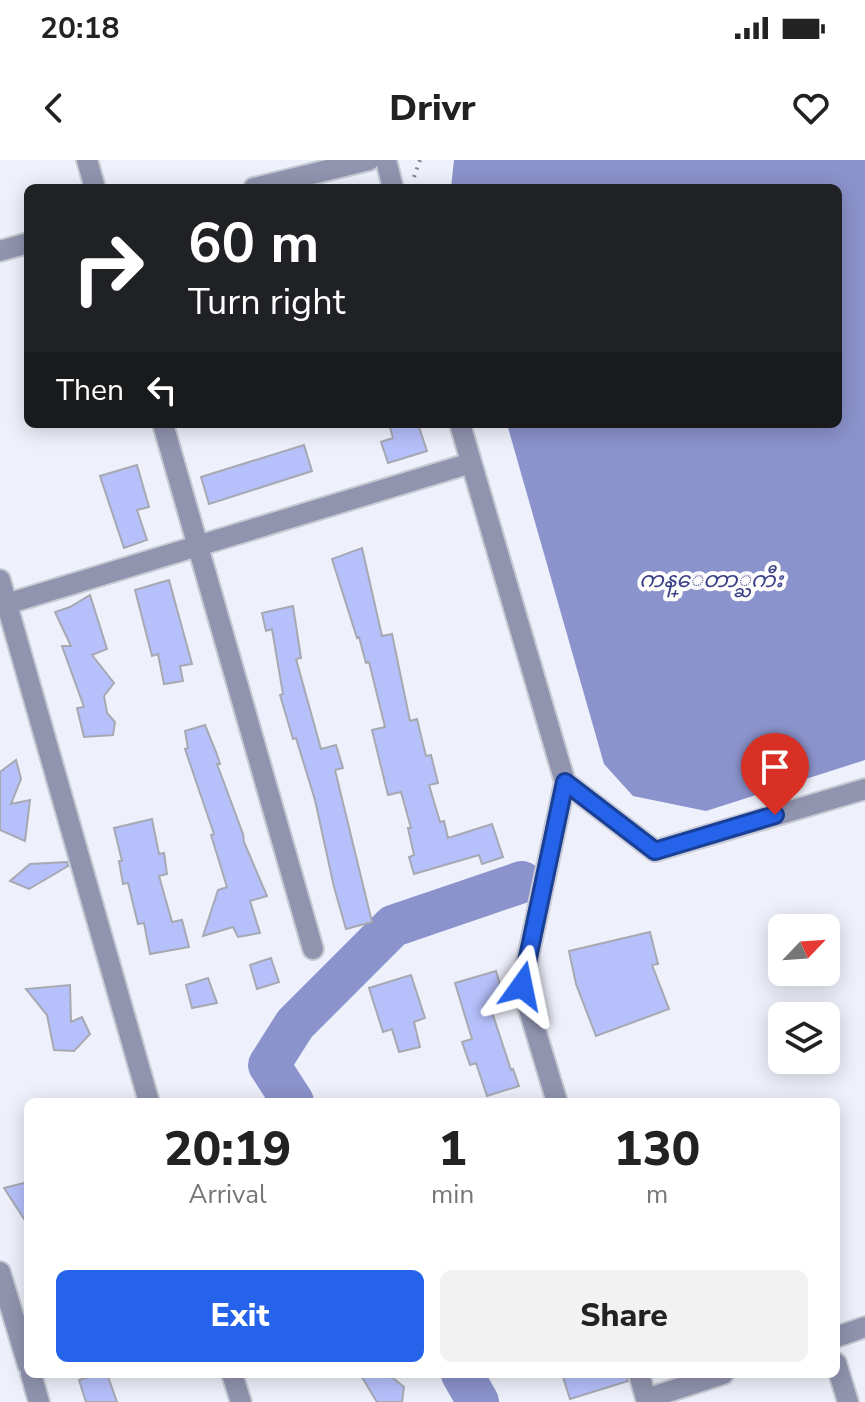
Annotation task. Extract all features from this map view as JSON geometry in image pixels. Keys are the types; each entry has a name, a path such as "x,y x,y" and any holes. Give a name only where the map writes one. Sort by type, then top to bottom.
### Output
{"street":[{"path":"87,160 94,184"},
{"path":"270,184 369,160"},
{"path":"386,160 392,184"},
{"path":"0,251 24,244"},
{"path":"164,428 313,949"},
{"path":"461,428 565,782 522,986 556,1098"},
{"path":"3,605 471,463"},
{"path":"0,580 3,605 148,1098"},
{"path":"565,782 655,851 865,789"},
{"path":"0,1272 24,1352"},
{"path":"840,1336 865,1327"},
{"path":"840,1376 848,1402"},
{"path":"32,1378 39,1402"},
{"path":"233,1378 241,1402"},
{"path":"640,1378 647,1401 712,1378"}],"path":[{"path":"415,184 413,178 420,160"}],"water":[{"name":"ကန္ေတာ္ႀကီး","path":"454,160 865,160 865,760 706,811 633,796 604,764 508,428 842,428 842,184 451,184"}],"building":[{"path":"390,428 419,428 427,451 388,463 381,442 393,438"},
{"path":"304,445 312,471 209,504 201,477"},
{"path":"137,465 149,507 137,510 147,540 124,548 100,476"},
{"path":"362,548 382,636 392,634 410,721 417,719 426,756 431,755 438,783 429,785 440,822 444,821 448,838 492,824 503,857 482,864 479,855 414,874 409,857 414,855 408,828 411,828 401,792 388,795 372,730 385,727 369,662 366,663 357,638 332,559"},
{"path":"169,580 192,664 180,666 183,681 164,684 158,654 152,656 135,590"},
{"path":"90,595 107,649 92,655 114,683 104,696 107,713 115,722 113,735 84,737 77,708 84,707 62,646 71,646 55,612"},
{"path":"293,606 301,658 296,659 321,749 336,745 343,768 335,770 372,922 346,929 315,800 280,695 283,694 272,629 266,631 262,613"},
{"path":"205,725 244,842 267,896 250,901 260,933 238,937 233,927 203,936 218,890 227,887 211,835 214,834 185,749 188,748 185,731"},
{"path":"16,760 21,779 11,804 30,800 25,841 0,830 0,772"},
{"path":"152,819 159,854 164,853 167,874 159,876 172,922 182,920 189,947 150,954 144,923 138,924 128,883 123,884 119,861 122,861 114,828"},
{"path":"67,862 68,866 29,889 10,881 30,864"},
{"path":"650,932 658,964 652,965 669,1009 596,1036 576,984 569,951"},
{"path":"271,958 279,982 257,989 250,965"},
{"path":"496,971 507,1008 492,1012 519,1086 487,1096 476,1063 470,1065 462,1042 472,1039 455,983"},
{"path":"411,975 425,1018 414,1022 420,1047 399,1052 392,1029 383,1032 369,988"},
{"path":"208,978 217,1003 192,1008 186,985"},
{"path":"70,985 71,1022 82,1017 90,1034 74,1051 54,1050 47,1015 26,989"},
{"path":"24,1183 24,1219 4,1188"},
{"path":"108,1378 117,1402 86,1402 79,1380"},
{"path":"362,1378 393,1378 404,1387 402,1402 377,1402"},
{"path":"563,1378 627,1378 628,1381 570,1399"}],"waterway":[{"path":"290,1098 269,1065 295,1024 393,926 522,882"},
{"path":"464,1378 478,1402"}],"route":[{"path":"522,986 565,782 655,851 775,815"}]}
